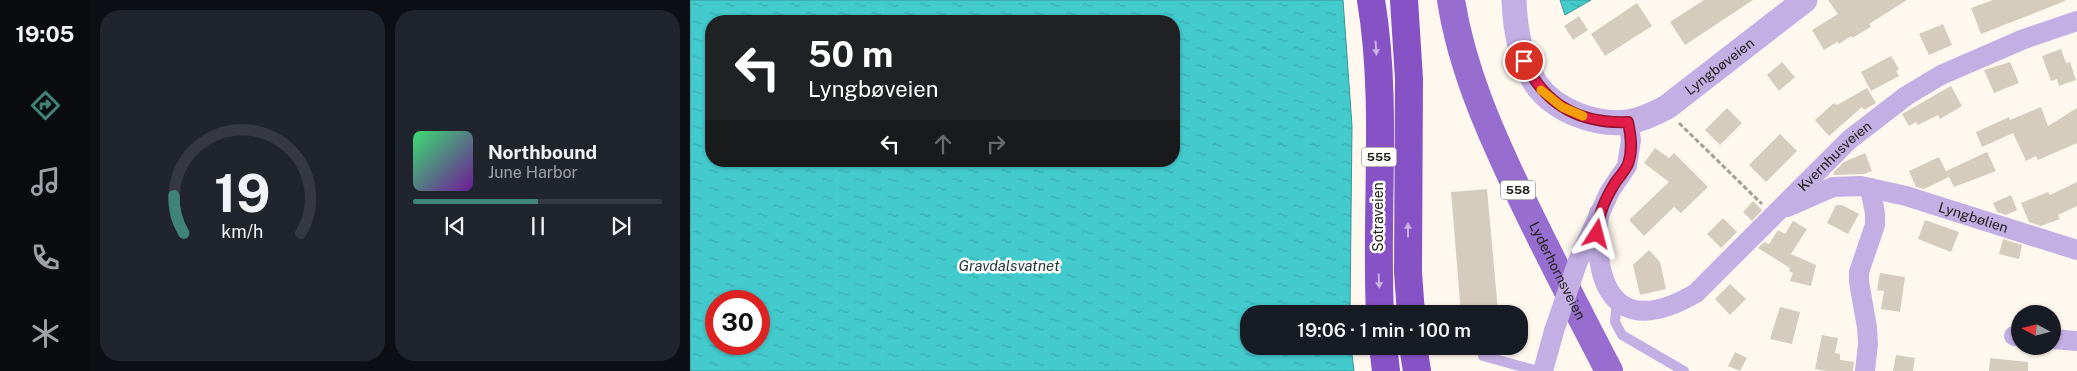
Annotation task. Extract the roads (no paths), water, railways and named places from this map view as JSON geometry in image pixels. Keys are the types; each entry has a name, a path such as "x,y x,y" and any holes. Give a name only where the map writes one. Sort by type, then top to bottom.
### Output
{"highway":[{"name":"Sotraveien","path":"1372,0 1378,77 1380,305"},
{"name":"555","path":"1404,0 1409,79 1408,272 1410,305"},
{"path":"1384,355 1386,371"},
{"path":"1415,355 1417,371"}],"main road":[{"name":"Lyderhornsveien","path":"1451,0 1469,71 1483,114 1536,229 1609,371"}],"street":[{"name":"Lyngbøveien","path":"1514,0 1519,43 1524,61 1538,86 1548,97 1562,107 1584,117 1602,121 1628,122 1642,119 1667,107 1805,0"},
{"name":"Kvernhusveien","path":"1617,301 1634,310 1656,310 1678,304 1696,293 1849,140 1906,96 1941,75 2024,39 2077,21"},
{"path":"1543,371 1554,331 1578,262 1610,191 1627,166 1631,140 1628,122"},
{"name":"Lyngbølien","path":"1781,210 1833,187 1846,185 1870,188 1906,196 2077,250"},
{"path":"1866,371 1868,327 1859,282 1859,272 1874,225 1875,213 1870,188"},
{"path":"1599,213 1597,234 1600,270 1606,288 1617,301"},
{"path":"2061,340 2077,341"}],"lane":[{"path":"1617,301 1616,322 1622,335 1684,371"},
{"path":"1482,356 1538,371"}],"water":[{"name":"Gravdalsvatnet","path":"690,0 1343,0 1352,126 1350,305 1240,305 1240,355 1352,355 1354,371 690,371"},
{"path":"1560,0 1591,0 1565,15"}]}
